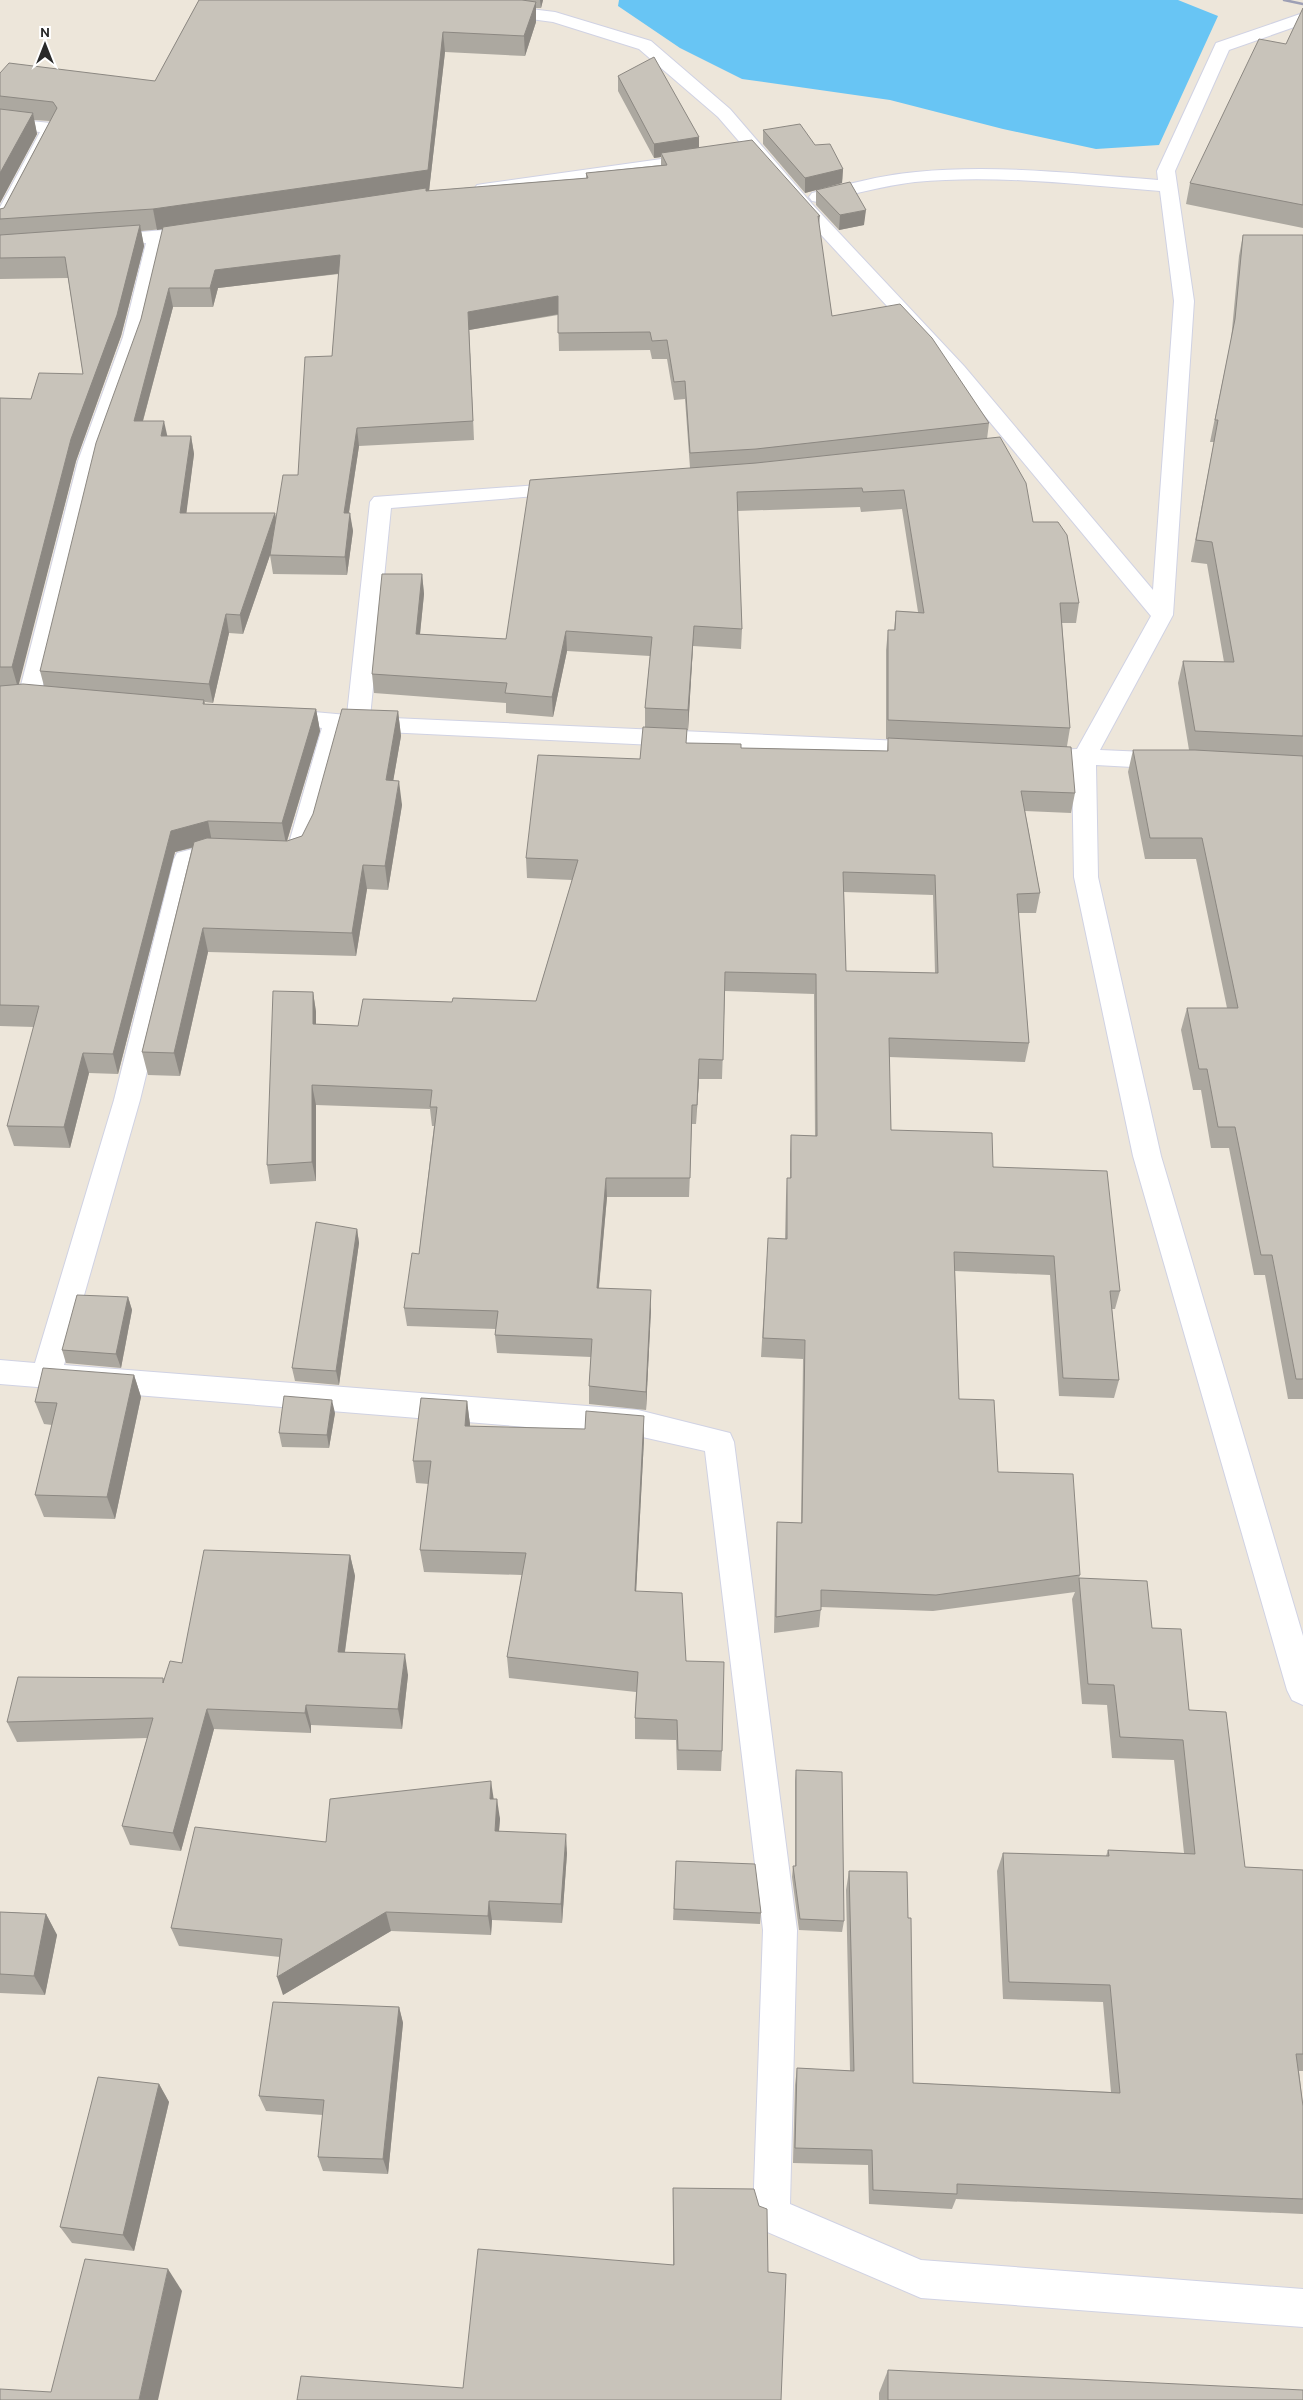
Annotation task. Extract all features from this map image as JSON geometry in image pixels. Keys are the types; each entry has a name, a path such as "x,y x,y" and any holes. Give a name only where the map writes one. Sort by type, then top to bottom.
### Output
{"street":[{"path":"474,7 515,6 645,45 724,113 747,152 800,201 957,370 1011,447 1162,615"},
{"path":"1303,18 1222,47 1166,171 1184,301 1162,615 1084,757 1086,877 1146,1156 1303,1690"},
{"path":"0,123 51,128 0,224"},
{"path":"467,192 718,156"},
{"path":"800,201 882,181 929,176 979,174 1168,186"},
{"path":"88,242 157,238 218,230"},
{"path":"29,697 88,462 133,337 157,238"},
{"path":"46,1376 127,1100 186,860 212,852 291,855 301,845 347,723 381,502 586,487"},
{"path":"256,715 347,723 945,751"},
{"path":"1044,755 1194,763"},
{"path":"0,1372 638,1423 719,1442 780,1930 771,2215 921,2278 1303,2308"}],"water":[{"path":"619,0 1178,0 1218,16 1159,145 1096,149 1003,129 890,100 742,79 680,48 618,6"}],"building":[{"path":"199,0 522,0 536,2 524,36 443,32 428,170 153,209 0,219 0,209 4,208 57,108 53,102 0,96 0,73 9,63 155,81"},
{"path":"1303,8 1303,205 1190,183 1259,39 1286,44"},
{"path":"654,57 699,137 654,144 618,76"},
{"path":"0,109 33,113 0,173"},
{"path":"800,124 815,145 830,144 843,169 805,178 763,130"},
{"path":"752,140 820,216 818,216 832,316 900,304 932,338 989,423 756,449 690,453 685,381 674,382 667,340 652,341 650,332 558,333 558,296 468,312 473,421 357,428 344,513 350,513 345,557 270,555 283,475 298,475 305,357 332,356 340,255 215,270 210,288 169,288 134,421 164,421 161,436 191,436 180,513 275,513 240,615 226,614 209,684 40,671 96,443 141,319 163,227 426,188 426,191 588,178 586,173 667,165 661,153"},
{"path":"850,182 866,210 840,215 816,190"},
{"path":"140,225 117,315 71,439 12,667 0,667 0,398 31,399 39,373 83,374 65,257 0,258 0,235"},
{"path":"1243,235 1303,235 1303,736 1195,731 1183,661 1234,662 1212,542 1196,540 1218,420 1215,420 1235,319"},
{"path":"1000,437 1026,483 1033,522 1058,522 1067,535 1079,603 1060,603 1070,728 888,720 888,630 895,630 896,611 924,613 904,490 863,492 862,488 737,492 742,629 694,626 688,710 645,708 652,637 566,631 552,697 505,693 507,683 372,674 382,574 422,574 416,634 506,639 530,480 756,463"},
{"path":"23,684 204,700 203,704 316,709 282,823 208,821 171,831 113,1054 83,1053 64,1127 7,1126 39,1006 0,1005 0,686"},
{"path":"342,709 398,711 386,780 399,781 385,866 363,865 352,933 203,928 174,1053 142,1052 194,842 207,838 287,841 302,836 313,814"},
{"path":"643,727 687,729 686,743 741,744 741,748 888,751 888,738 1071,747 1075,793 1021,791 1040,893 1017,894 1029,1043 889,1038 891,1130 992,1133 993,1167 1107,1171 1120,1291 1110,1291 1119,1380 1063,1378 1054,1256 954,1252 959,1399 994,1400 998,1472 1073,1474 1080,1575 936,1595 821,1590 821,1610 776,1617 777,1522 802,1523 805,1340 763,1338 768,1238 787,1239 787,1178 791,1178 791,1135 817,1136 816,974 725,972 723,1060 699,1059 697,1105 692,1105 690,1178 606,1178 597,1288 651,1290 646,1392 589,1386 592,1339 495,1335 498,1311 404,1308 412,1253 419,1254 437,1107 430,1107 432,1090 312,1085 312,1162 267,1165 273,991 313,992 313,1024 358,1026 363,999 452,1002 453,998 536,1001 578,860 526,858 538,755 640,759","holes":["843,872 935,875 938,973 846,971"]},
{"path":"1133,750 1195,750 1303,756 1303,1379 1296,1379 1272,1255 1261,1255 1235,1127 1218,1127 1207,1069 1199,1069 1187,1008 1238,1008 1202,838 1150,838"},
{"path":"316,1222 357,1229 336,1371 292,1368"},
{"path":"77,1295 128,1297 116,1354 62,1350"},
{"path":"43,1368 134,1375 107,1497 35,1495 57,1403 35,1402"},
{"path":"284,1396 332,1400 327,1435 279,1433"},
{"path":"421,1398 467,1401 465,1426 585,1429 586,1411 644,1416 635,1591 682,1593 686,1661 724,1662 722,1751 678,1750 677,1720 635,1718 638,1672 507,1657 526,1553 420,1550 431,1461 413,1461"},
{"path":"204,1550 350,1555 338,1652 405,1654 398,1709 306,1705 305,1713 207,1709 173,1833 122,1826 153,1718 7,1722 18,1677 163,1678 163,1683 170,1661 182,1663"},
{"path":"1079,1578 1147,1581 1152,1628 1181,1629 1189,1710 1226,1712 1245,1867 1303,1870 1303,2054 1296,2054 1303,2106 1303,2199 957,2184 957,2194 873,2190 872,2150 795,2148 797,2068 854,2071 849,1871 907,1872 908,1918 911,1918 913,2083 1120,2093 1110,1985 1009,1982 1003,1853 1109,1856 1108,1850 1195,1854 1183,1740 1120,1737 1114,1685 1088,1684"},
{"path":"796,1770 842,1772 844,1921 800,1919 793,1866 796,1866"},
{"path":"491,1781 490,1799 497,1799 495,1831 566,1834 561,1904 489,1901 488,1916 386,1912 277,1977 282,1939 171,1928 195,1827 326,1842 330,1799"},
{"path":"676,1861 755,1864 761,1913 674,1909"},
{"path":"0,1912 46,1914 34,1976 0,1974"},
{"path":"273,2002 399,2007 383,2159 318,2157 324,2100 259,2096"},
{"path":"98,2077 159,2084 123,2235 60,2227"},
{"path":"673,2188 754,2189 759,2206 767,2209 768,2272 786,2274 781,2400 297,2400 301,2376 463,2388 478,2249 674,2265"},
{"path":"85,2259 168,2269 139,2400 0,2400 0,2389 51,2392"},
{"path":"888,2370 1303,2390 1303,2400 888,2400"}],"railway":[{"path":"1284,0 1303,4"}]}
